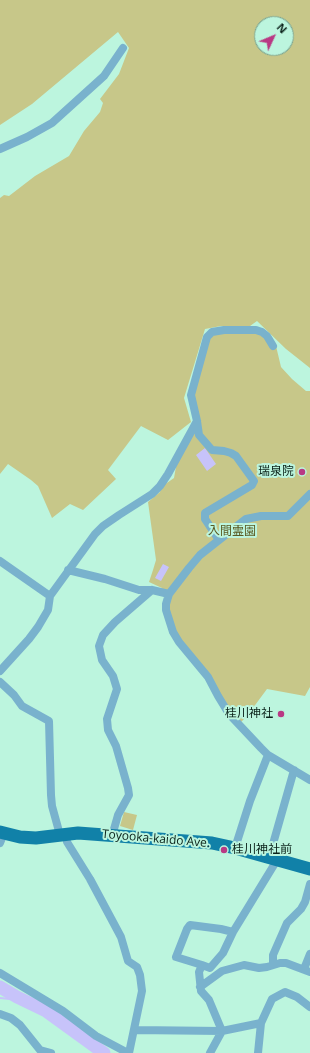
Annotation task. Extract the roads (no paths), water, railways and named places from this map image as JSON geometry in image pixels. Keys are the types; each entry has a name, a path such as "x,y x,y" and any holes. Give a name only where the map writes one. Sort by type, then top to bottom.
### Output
{"main road":[{"name":"Toyooka-kaido Ave.","path":"1,836 36,838 78,833 212,843 310,869"}],"street":[{"path":"0,149 27,137 52,123 104,76 123,48"},
{"path":"219,540 205,519 205,513 252,485 254,480 236,456 224,451 212,450 199,435 191,395 207,337 212,332 224,330 256,330 267,336 273,346"},
{"path":"0,671 38,627 48,610 50,596 95,534 103,526 152,494 160,486 197,421"},
{"path":"310,494 288,516 261,516 246,519 200,555 169,594 166,604 166,610 173,632 179,642 208,677 230,714 268,754 310,780"},
{"path":"0,561 50,596"},
{"path":"68,570 106,579 139,590 152,590 169,594"},
{"path":"115,835 114,830 118,815 129,795 116,746 108,730 107,719 117,689 113,676 102,660 99,646 103,635 115,622 152,590"},
{"path":"0,682 14,695 22,706 50,721 52,806 63,835 90,879 121,937 128,961 138,967 142,991 128,1053 96,1036 63,1011 0,973"},
{"path":"235,848 250,801 268,754"},
{"path":"233,932 190,925 186,929 176,957 210,968 223,953 273,859 294,770"},
{"path":"273,964 273,955 287,923 301,909 305,902 310,884"},
{"path":"200,987 222,971 244,965 259,968 267,967 273,964 286,963 307,970 310,954"},
{"path":"202,965 198,972 201,991 209,1000 222,1031"},
{"path":"258,1053 261,1023 272,999 278,994 285,992 297,997 310,1007"},
{"path":"0,1014 11,1018 20,1025 40,1050 51,1053"},
{"path":"134,1030 222,1031 261,1023"},
{"path":"210,1053 222,1031"}],"waterway":[{"path":"0,987 46,1011 104,1053"},
{"path":"0,998 10,999 17,997"}],"place":[{"name":"瑞泉院","path":"302,472"},
{"name":"桂川神社","path":"281,714"},
{"name":"桂川神社前","path":"224,850"}],"park label":[{"name":"入間霊園","path":"232,532"}]}
